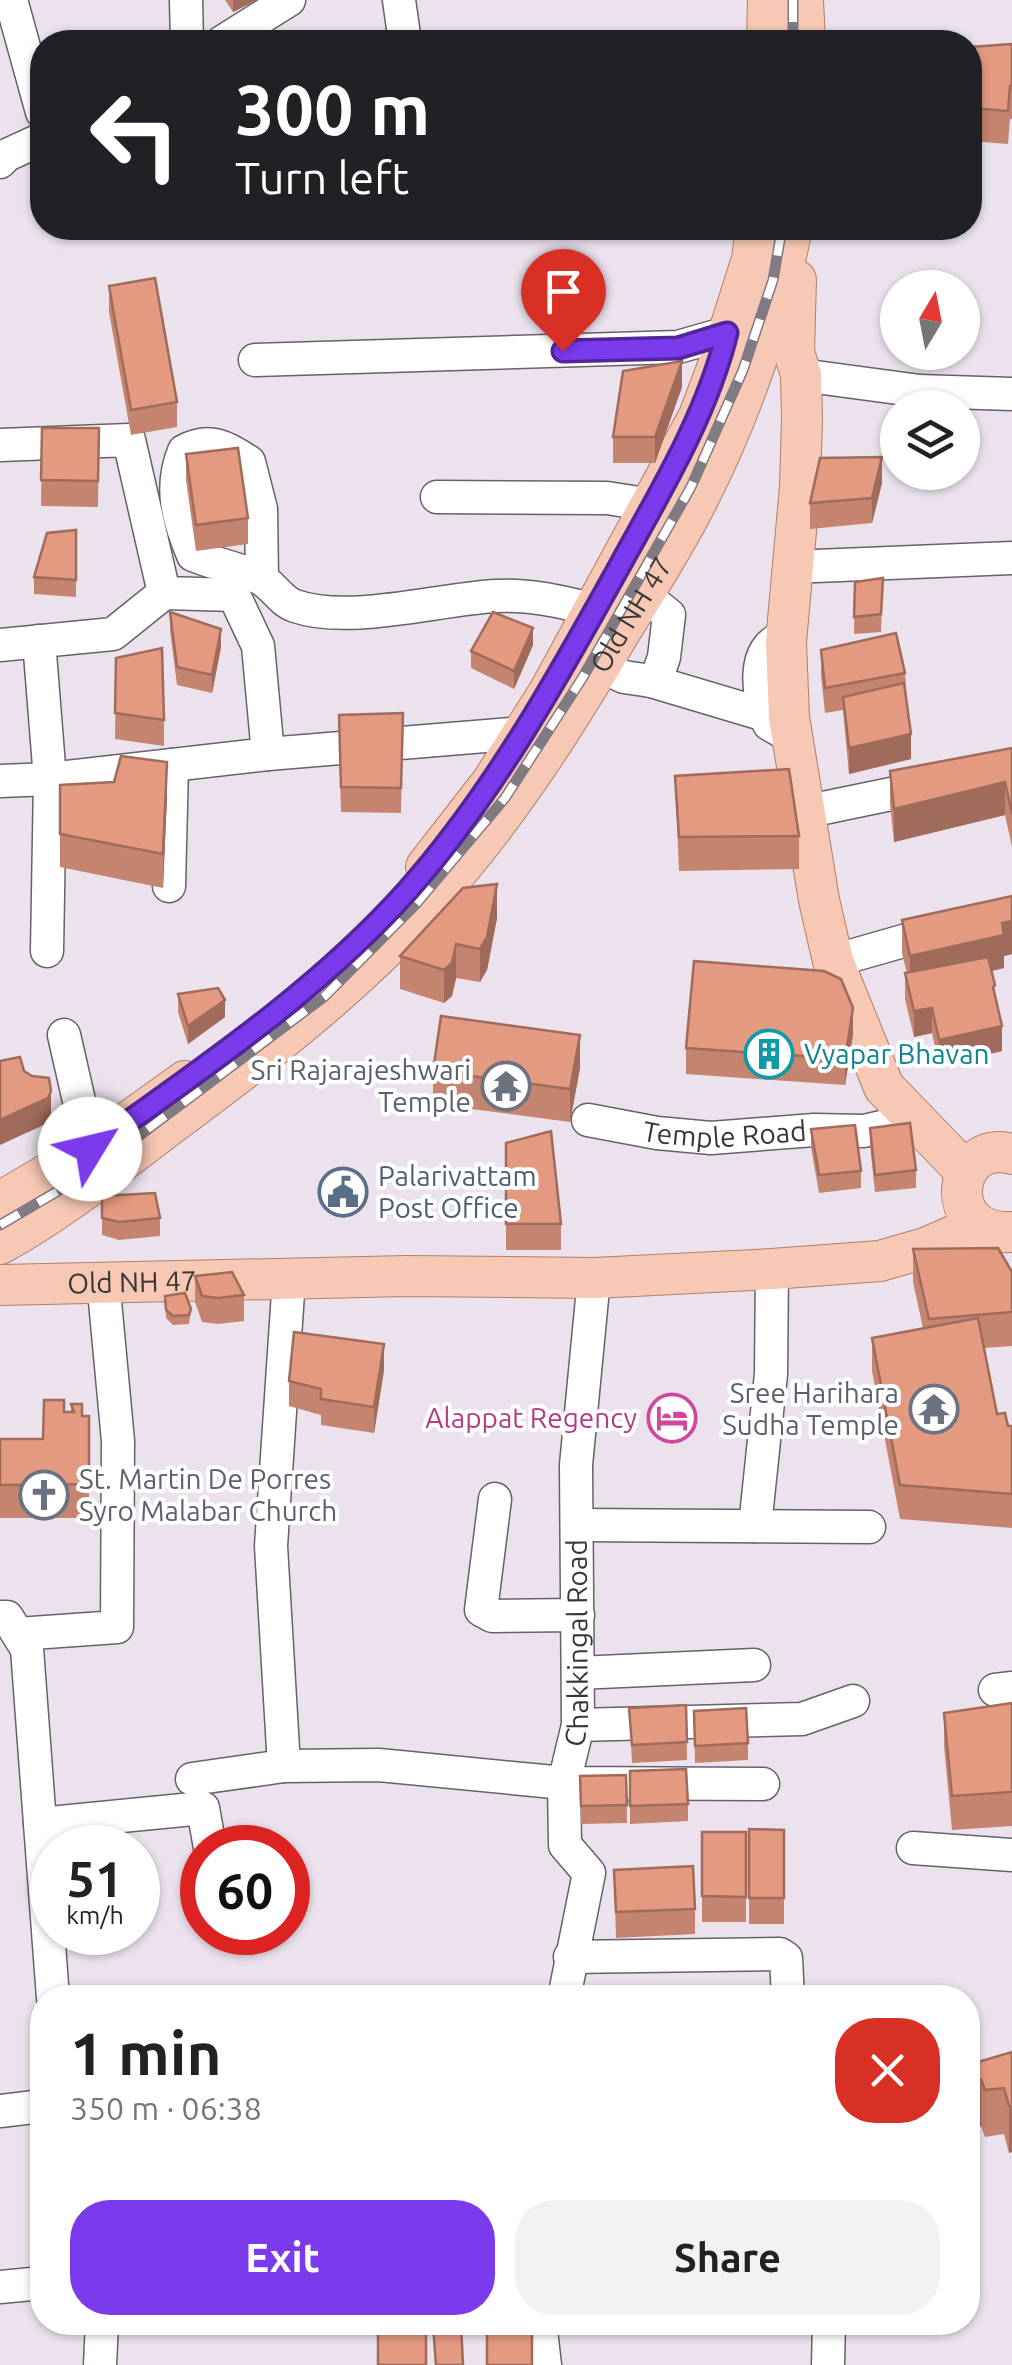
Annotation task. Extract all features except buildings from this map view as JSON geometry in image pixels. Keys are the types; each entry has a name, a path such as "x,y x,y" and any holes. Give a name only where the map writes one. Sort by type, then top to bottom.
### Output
{"main road":[{"path":"767,30 768,0"},
{"path":"804,0 805,30"},
{"name":"Old NH 47","path":"754,240 752,259 800,488 779,726 804,812 833,961 884,1088 966,1172"},
{"name":"Old NH 47","path":"0,1244 45,1219 332,999 421,912 498,821 600,666 695,504 772,348 793,240"},
{"name":"Old NH 47","path":"0,1202 90,1149 220,1056 317,978 408,890 492,782 549,692 699,416 720,363 772,348"},
{"path":"995,1228 965,1210 960,1191 966,1172 980,1157 999,1151 1012,1154"},
{"name":"Old NH 47","path":"0,1285 104,1280 594,1278 772,1269 880,1260 995,1228"}],"street":[{"path":"186,0 187,30"},
{"path":"241,30 289,0"},
{"path":"399,0 403,30"},
{"path":"8,9 30,76"},
{"path":"0,162 30,144"},
{"path":"254,360 772,348 920,390 1012,394"},
{"path":"0,446 129,440 164,592"},
{"path":"437,498 607,498 652,506"},
{"path":"791,567 1012,558"},
{"path":"262,578 280,597 296,606 336,612 428,606 498,596 531,596 595,610"},
{"path":"0,644 113,634 164,592 234,595 258,646 268,754"},
{"path":"643,594 669,615 660,672 651,682"},
{"path":"39,641 50,779 47,951"},
{"path":"600,666 779,726"},
{"path":"0,781 522,733"},
{"path":"169,886 172,766"},
{"path":"804,812 1012,769"},
{"path":"833,961 950,928 1012,916"},
{"path":"64,1035 90,1149"},
{"name":"Temple Road","path":"588,1120 657,1134 711,1138 814,1130 864,1131 894,1124 924,1126"},
{"path":"754,1526 772,1374 772,1269"},
{"path":"284,1766 271,1546 289,1278"},
{"name":"Chakkingal Road","path":"566,1985 589,1873 565,1845 564,1783 578,1726 576,1464 594,1278"},
{"path":"9,1626 117,1628 118,1440 104,1280"},
{"path":"495,1499 481,1610 492,1616 578,1614"},
{"path":"577,1524 869,1528"},
{"path":"9,1626 27,1649 51,1985"},
{"path":"578,1674 754,1665"},
{"path":"578,1726 802,1718 853,1701"},
{"path":"192,1779 284,1766 379,1765 564,1783 762,1784"},
{"path":"40,1824 203,1808 206,1825"},
{"path":"912,1848 1012,1856"},
{"path":"570,1957 780,1954 786,1958 787,1985"},
{"path":"0,2111 30,2107"},
{"path":"0,2287 30,2284"},
{"path":"100,2365 101,2335"},
{"path":"542,2335 546,2365"},
{"path":"828,2365 829,2335"}],"railway":[{"path":"793,0 793,30"},
{"path":"0,1225 92,1171 325,996 416,904 505,798 583,677 691,487 743,370 773,280 780,240"}],"place":[{"name":"Vyapar Bhavan","path":"769,1054"},
{"name":"Sri Rajarajeshwari Temple","path":"506,1086"},
{"name":"Palarivattam Post Office","path":"343,1192"},
{"name":"Sree Harihara Sudha Temple","path":"934,1409"},
{"name":"Alappat Regency","path":"672,1418"},
{"name":"St. Martin De Porres Syro Malabar Church","path":"44,1495"}],"route":[{"path":"90,1149 220,1056 317,978 408,890 492,782 549,692 699,416 727,333 678,348 563,351"}]}
